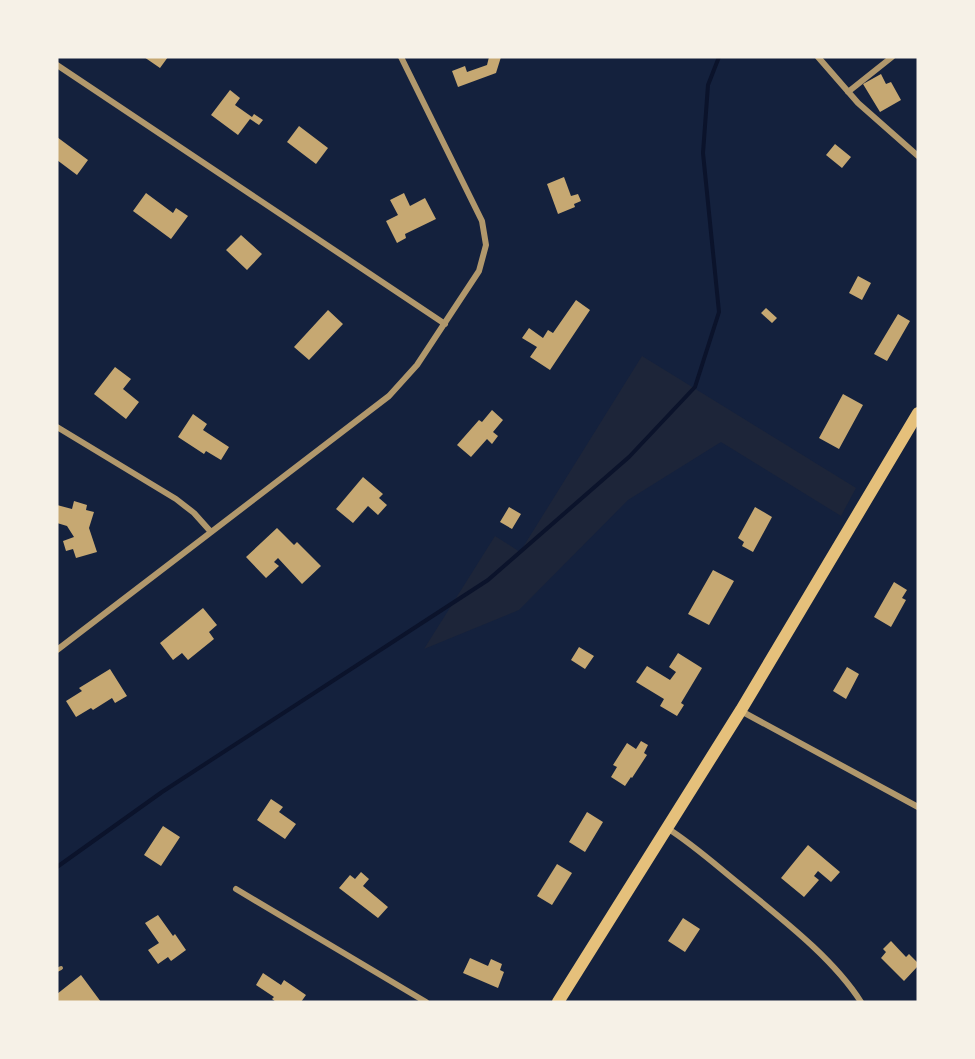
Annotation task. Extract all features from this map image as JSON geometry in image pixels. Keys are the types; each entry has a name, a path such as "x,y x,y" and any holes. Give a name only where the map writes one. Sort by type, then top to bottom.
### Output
{"main road":[{"path":"558,1002 741,710 918,413"}],"street":[{"path":"57,650 388,396 417,365 479,271 485,253 486,237 479,213 401,57"},
{"path":"818,57 848,92 918,156"},
{"path":"848,92 892,57"},
{"path":"57,65 445,324"},
{"path":"57,427 177,499 211,532"},
{"path":"741,710 918,807"},
{"path":"667,828 693,846 788,925 836,970 861,1002"},
{"path":"236,889 426,1002"}],"shaded area":[{"path":"642,356 856,488 841,516 721,442 628,500 519,610 424,649 495,536 520,552"}],"building":[{"path":"144,57 168,57 160,68"},
{"path":"489,57 501,57 496,73 458,87 452,71 465,66 467,72 487,65"},
{"path":"881,74 886,84 891,82 901,100 880,112 863,84"},
{"path":"230,90 240,98 235,105 252,117 254,114 263,120 259,125 250,119 238,135 211,115"},
{"path":"299,126 328,148 316,164 287,142"},
{"path":"57,137 88,160 77,175 57,160"},
{"path":"835,144 851,157 842,168 826,155"},
{"path":"564,177 571,196 578,194 581,201 574,204 575,207 558,214 547,184"},
{"path":"146,193 173,213 176,208 188,216 171,239 133,211"},
{"path":"404,193 410,206 425,198 436,219 405,234 406,238 397,243 386,221 398,215 390,200"},
{"path":"241,235 262,254 247,270 226,250"},
{"path":"858,276 871,283 862,300 849,293"},
{"path":"576,300 590,310 550,370 530,357 537,347 522,338 529,328 543,338 548,330 553,333"},
{"path":"766,308 777,318 772,323 761,313"},
{"path":"328,310 343,324 309,360 294,347"},
{"path":"898,314 910,321 887,361 874,354"},
{"path":"115,367 131,379 123,389 139,402 126,419 94,394"},
{"path":"843,394 863,405 839,449 819,438"},
{"path":"492,410 503,420 493,432 498,436 492,444 487,439 471,457 457,445 479,420 482,422"},
{"path":"193,414 207,424 203,430 229,447 221,460 206,451 204,454 178,437"},
{"path":"363,477 383,494 379,498 387,505 378,515 368,506 353,523 336,509"},
{"path":"74,501 87,505 86,510 94,512 89,528 97,552 76,558 73,549 66,551 63,541 74,537 67,526 57,523 57,505 72,509"},
{"path":"509,507 521,514 512,529 500,522"},
{"path":"755,507 772,517 753,552 742,546 744,542 738,538"},
{"path":"277,528 294,545 297,542 321,566 302,584 278,558 274,562 279,566 266,578 246,557"},
{"path":"713,570 734,581 709,625 688,614"},
{"path":"894,582 907,590 902,598 906,600 891,627 874,617"},
{"path":"203,608 217,625 209,632 214,639 188,660 182,653 173,660 160,643"},
{"path":"579,647 594,656 585,669 571,660"},
{"path":"678,653 702,668 681,703 684,705 677,716 660,706 664,699 636,682 647,666 670,680 676,672 669,667"},
{"path":"847,667 859,674 846,699 833,691"},
{"path":"110,669 127,696 115,703 112,698 76,717 66,701 82,691 79,688"},
{"path":"641,741 648,745 644,753 647,755 625,786 611,777 617,767 613,765 627,743 636,749"},
{"path":"271,799 283,807 279,812 296,824 285,839 257,820"},
{"path":"587,812 603,822 585,852 569,842"},
{"path":"163,826 180,837 161,866 144,855"},
{"path":"808,845 840,872 831,882 818,871 814,876 819,880 804,897 781,878"},
{"path":"557,864 572,873 552,905 537,896"},
{"path":"361,872 369,879 363,886 388,907 378,918 339,888 350,875 355,879"},
{"path":"158,915 186,950 171,961 168,957 158,964 148,950 159,943 145,923"},
{"path":"683,918 700,929 685,952 668,941"},
{"path":"891,941 906,957 909,954 918,963 918,966 904,981 881,958 886,952 883,949"},
{"path":"470,958 488,966 491,959 502,964 500,970 504,972 498,988 463,973"},
{"path":"263,973 281,985 284,980 306,995 301,1002 276,1002 272,999 274,997 256,985"},
{"path":"81,975 101,1002 57,1002 57,994"}],"waterway":[{"path":"57,867 162,792 488,580 629,457 695,387 719,312 703,153 708,85 719,57"}]}
